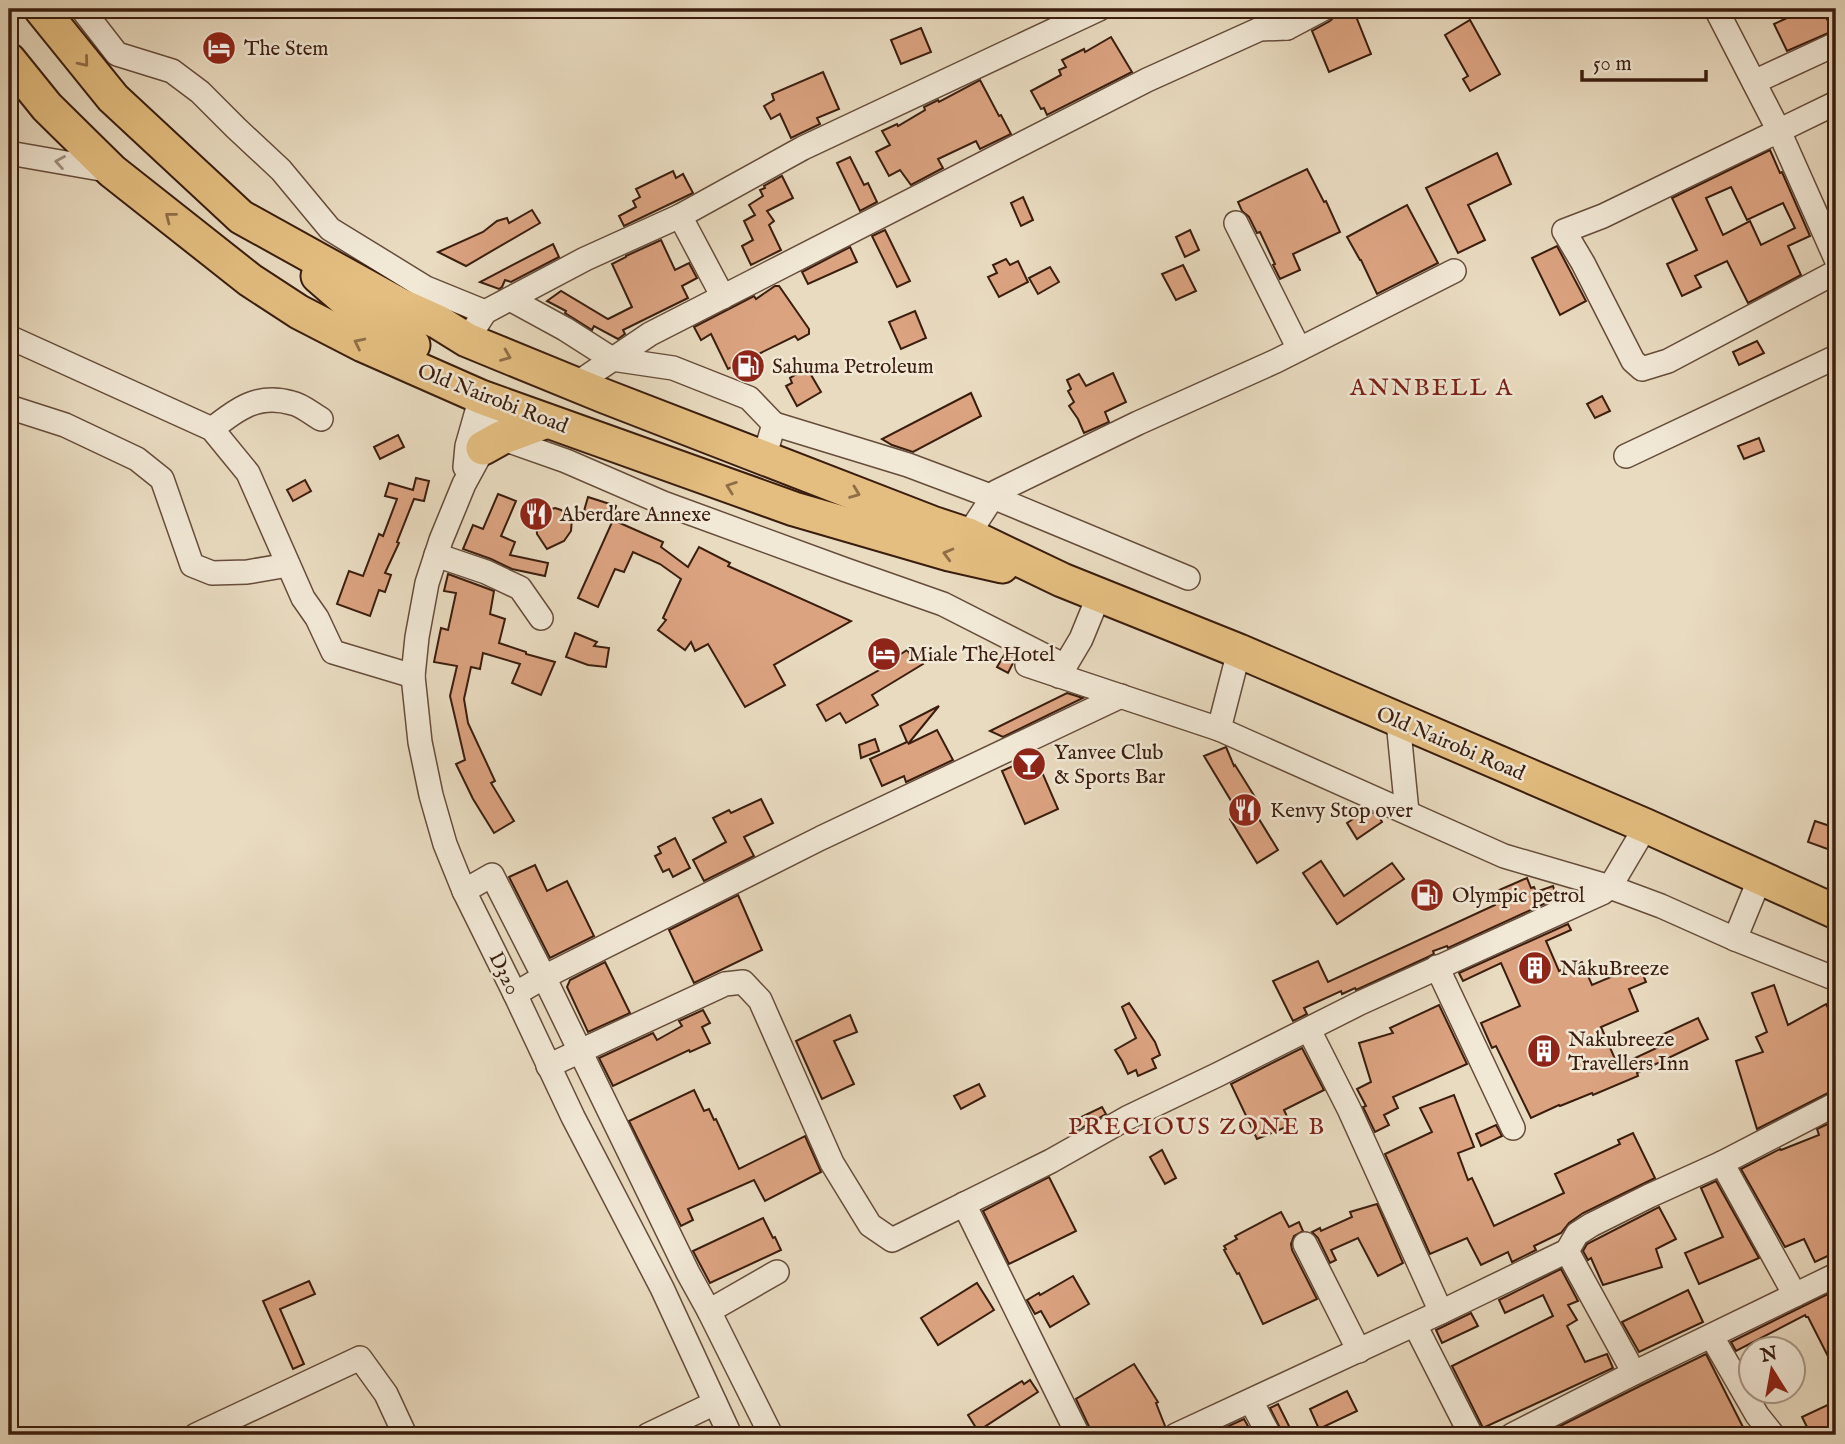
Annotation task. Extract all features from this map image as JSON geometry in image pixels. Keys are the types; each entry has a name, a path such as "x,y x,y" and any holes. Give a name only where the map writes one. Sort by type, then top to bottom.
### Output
{"highway":[{"name":"Old Nairobi Road","path":"40,9 113,98 242,218 467,340 812,477 968,535 1062,580 1239,651 1646,826 1836,912"},
{"name":"Old Nairobi Road","path":"9,60 47,107 112,171 250,280 299,312 363,345 547,421 794,509 949,554 1062,580"},
{"path":"208,246 223,249 238,243 243,230 242,218"},
{"path":"288,244 316,274 378,328 479,377 491,396 522,393 709,452 812,477"},
{"path":"492,443 547,421"}],"street":[{"path":"82,9 117,54 172,71 200,92 281,170 330,229 426,288 485,312"},
{"path":"467,340 485,312 585,259 680,216 803,148 1099,9"},
{"path":"576,384 650,334 1147,80 1282,18 1323,9"},
{"path":"1716,9 1779,131 1836,259"},
{"path":"1754,82 1836,44"},
{"path":"1836,103 1603,216 1564,231 1633,361 1642,369 1668,361 1836,272"},
{"path":"9,153 112,171"},
{"path":"680,216 723,297"},
{"path":"1236,223 1299,349"},
{"path":"968,535 996,492 1299,349 1454,271"},
{"path":"510,299 612,359 673,368 749,398 774,424 908,464 1188,578"},
{"path":"9,337 212,429 247,473 303,598 317,618 333,652 413,676"},
{"path":"1626,456 1836,357"},
{"name":"D320","path":"491,396 492,443 464,484 436,555 427,583 416,637 413,676 420,742 431,795 445,844 464,891 548,1066 662,1288 730,1435"},
{"name":"D320","path":"464,484 467,446 491,396"},
{"path":"212,429 248,403 269,399 293,403 321,419"},
{"path":"9,407 65,425 137,459 162,479 192,565 212,573 247,572 288,565"},
{"path":"764,458 774,424"},
{"path":"492,443 566,461 675,508 943,604 1062,671 1121,696 1219,729 1504,856 1610,887 1836,979"},
{"path":"436,555 486,572 520,588 541,618"},
{"path":"1062,671 1081,639 1099,596"},
{"path":"1219,729 1239,651"},
{"path":"1027,665 1062,671"},
{"path":"515,994 821,838 1121,696"},
{"path":"1398,721 1407,812"},
{"path":"548,1066 725,984 743,982 760,1000 832,1163 870,1225 892,1240 1051,1161 1127,1118 1437,967 1590,898 1610,887 1646,826"},
{"path":"464,891 492,875 771,1435"},
{"path":"1735,939 1760,878"},
{"path":"1437,967 1513,1128"},
{"path":"1309,1030 1349,1109 1441,1312"},
{"path":"1176,1435 1415,1325 1567,1251 1577,1234 1591,1225 1722,1163 1836,1104"},
{"path":"1722,1163 1795,1295"},
{"path":"612,1193 640,1176"},
{"path":"964,1204 1078,1435"},
{"path":"1305,1244 1359,1351"},
{"path":"1567,1251 1634,1373"},
{"path":"709,1311 777,1272"},
{"path":"662,1288 688,1273"},
{"path":"1512,1435 1836,1275"},
{"path":"1415,1325 1471,1435"},
{"path":"1712,1337 1756,1415 1773,1435"},
{"path":"700,1371 732,1356"},
{"path":"196,1435 360,1359 386,1394 405,1435"},
{"path":"1251,1401 1269,1435"},
{"path":"648,1435 715,1404"}],"building":[{"path":"1337,9 1353,9 1371,54 1329,72 1312,31 1330,21"},
{"path":"1807,9 1822,9 1833,31 1787,51 1774,24"},
{"path":"1470,20 1500,74 1470,91 1463,79 1468,76 1445,35"},
{"path":"921,28 931,52 901,64 891,40"},
{"path":"1111,37 1132,72 1047,115 1031,91 1061,75 1059,70 1066,67 1062,60 1084,49 1085,52"},
{"path":"823,72 839,109 817,118 820,124 791,138 780,114 771,119 764,106 774,100 772,94"},
{"path":"980,80 1011,134 980,149 976,141 938,159 943,168 911,185 900,170 889,176 876,152 890,145 882,131 897,124 898,126 925,110 924,107"},
{"path":"1770,150 1810,236 1788,246 1801,275 1748,303 1727,261 1695,276 1701,287 1682,296 1667,264 1697,250 1672,198","holes":["1731,187 1747,220 1783,203 1795,228 1761,245 1750,221 1723,235 1706,198"]},
{"path":"1497,153 1511,184 1468,205 1485,240 1458,253 1426,188"},
{"path":"850,157 864,185 868,183 877,202 860,211 837,163"},
{"path":"1307,169 1340,232 1293,254 1300,270 1280,279 1260,232 1257,233 1238,202"},
{"path":"673,171 676,178 683,174 693,193 624,226 619,216 636,207 633,201 640,197 636,189"},
{"path":"782,176 793,198 767,211 774,221 769,225 781,250 751,265 742,246 753,240 744,221 755,215 749,205 763,196 760,190 765,188 764,186"},
{"path":"1023,197 1033,220 1021,226 1011,203"},
{"path":"1407,205 1438,263 1377,294 1347,237"},
{"path":"532,210 540,223 466,266 438,252 483,232 497,221 507,218 509,223"},
{"path":"885,230 910,281 897,287 872,236"},
{"path":"1190,230 1199,250 1185,257 1176,237"},
{"path":"661,240 675,270 689,263 697,278 682,286 688,298 623,330 625,334 618,339 594,326 592,330 547,301 561,291 608,319 632,307 612,264"},
{"path":"553,244 559,257 511,282 505,280 499,289 480,282"},
{"path":"1557,246 1586,301 1560,315 1532,258"},
{"path":"850,247 857,262 808,284 802,272"},
{"path":"1006,259 1010,265 1018,261 1028,282 999,297 988,277 997,273 993,265"},
{"path":"1183,265 1196,291 1176,300 1162,274"},
{"path":"1050,267 1059,282 1038,294 1029,278"},
{"path":"779,286 809,329 809,334 798,340 795,336 728,369 711,334 701,340 694,327 754,296 756,299"},
{"path":"915,311 926,338 901,349 889,322"},
{"path":"1757,341 1764,353 1739,365 1733,352"},
{"path":"807,368 821,392 797,406 786,386 792,383 790,378"},
{"path":"1113,373 1126,402 1105,412 1109,422 1084,433 1069,406 1074,402 1068,391 1071,389 1067,380 1079,374 1086,386"},
{"path":"971,393 981,416 913,452 882,439"},
{"path":"1602,396 1610,411 1595,418 1587,404"},
{"path":"398,435 404,447 380,459 374,447"},
{"path":"1759,438 1764,451 1744,459 1738,446"},
{"path":"416,478 429,481 424,501 414,499 385,573 391,575 385,592 379,590 370,616 337,604 349,571 363,576 379,534 383,536 397,499 385,496 389,483 413,490"},
{"path":"305,480 311,491 293,501 287,490"},
{"path":"498,494 516,501 501,536 515,542 510,555 548,563 545,576 512,569 463,549 473,525 483,529"},
{"path":"588,497 616,506 612,520 584,511"},
{"path":"555,508 572,518 571,531 564,541 547,549 537,534 536,521 543,511"},
{"path":"613,520 663,542 661,547 688,567 699,547 730,563 728,566 851,621 774,665 785,685 745,707 708,644 695,651 691,642 685,650 658,630 666,620 663,618 681,579 660,564 633,552 624,572 615,569 598,607 578,598"},
{"path":"448,574 494,591 490,614 505,619 499,643 555,662 541,695 512,683 520,664 483,653 480,669 471,667 464,699 468,723 495,781 491,783 514,821 494,833 456,764 465,760 450,696 457,666 434,662 441,628 448,630 456,593 444,591"},
{"path":"575,633 597,642 594,646 609,648 606,667 588,665 566,657"},
{"path":"907,650 910,654 914,651 923,664 872,695 878,705 846,723 840,713 826,721 817,705 897,660 895,658"},
{"path":"1006,652 1016,657 1008,673 997,667"},
{"path":"1067,693 1083,698 1003,737 990,731"},
{"path":"939,706 908,744 937,730 953,760 906,782 904,776 882,786 870,759 907,742 900,726"},
{"path":"875,739 879,751 861,758 859,745"},
{"name":"Kenvy Stop over","path":"1226,747 1234,766 1258,802 1251,806 1278,850 1257,863 1230,819 1239,814 1204,756"},
{"path":"1035,756 1058,809 1025,824 1002,771"},
{"path":"761,799 773,823 744,837 754,856 704,881 693,860 726,842 713,818"},
{"path":"1367,810 1378,815 1382,822 1357,839 1347,823"},
{"path":"1815,821 1836,828 1836,852 1808,842"},
{"path":"675,838 690,868 673,877 669,869 663,872 655,856 661,853 658,847"},
{"path":"1321,861 1344,896 1392,863 1404,879 1337,924 1303,873"},
{"path":"535,865 547,891 567,881 594,936 550,958 509,877"},
{"path":"1527,878 1536,892 1553,886 1557,898 1448,948 1447,946 1433,951 1434,954 1356,990 1355,988 1342,994 1341,991 1304,1008 1307,1014 1293,1021 1273,981 1318,961 1328,982 1495,905 1490,894"},
{"path":"738,895 762,950 694,983 669,930"},
{"path":"1568,924 1571,930 1546,941 1559,971 1582,962 1592,985 1639,965 1646,982 1629,989 1638,1011 1601,1027 1618,1066 1661,1046 1657,1037 1698,1018 1708,1039 1637,1073 1638,1076 1531,1118 1496,1046 1492,1048 1481,1023 1520,1006 1501,963 1463,981 1459,973"},
{"path":"605,962 630,1013 588,1032 567,987 570,980"},
{"path":"1774,985 1788,1025 1826,1004 1836,1023 1836,1090 1757,1129 1736,1061 1763,1052 1756,1037 1767,1032 1752,993"},
{"path":"1129,1003 1155,1042 1160,1055 1152,1059 1156,1068 1138,1076 1136,1070 1128,1074 1115,1050 1136,1038 1122,1007"},
{"path":"1439,1005 1467,1064 1393,1097 1398,1108 1384,1115 1389,1125 1375,1132 1357,1089 1371,1082 1359,1043 1393,1033 1390,1028"},
{"path":"703,1010 710,1023 702,1027 710,1043 690,1052 689,1050 613,1086 599,1058 653,1033 657,1040 682,1026 679,1021"},
{"path":"850,1015 857,1032 834,1041 854,1084 822,1099 796,1041"},
{"path":"1302,1048 1324,1090 1284,1110 1291,1125 1257,1139 1231,1084"},
{"path":"979,1084 985,1096 961,1109 954,1096"},
{"path":"694,1090 704,1111 709,1109 714,1120 716,1119 739,1169 805,1136 821,1172 765,1201 754,1180 688,1209 693,1220 681,1226 629,1121"},
{"path":"1454,1095 1474,1147 1458,1153 1468,1180 1472,1178 1494,1226 1564,1193 1555,1174 1620,1144 1618,1140 1633,1133 1655,1178 1583,1213 1561,1233 1534,1246 1536,1250 1512,1262 1508,1252 1481,1265 1467,1238 1430,1254 1385,1154 1432,1132 1420,1108"},
{"path":"1102,1107 1106,1114 1076,1131 1071,1122"},
{"path":"1836,1120 1836,1252 1815,1262 1804,1239 1785,1247 1741,1169 1780,1149 1819,1135 1817,1129"},
{"path":"1496,1125 1502,1136 1481,1146 1476,1134"},
{"path":"1162,1150 1176,1178 1165,1184 1150,1157"},
{"path":"1049,1177 1076,1231 1009,1264 983,1211"},
{"path":"1716,1181 1759,1258 1699,1284 1685,1253 1723,1237 1701,1188"},
{"path":"1377,1204 1403,1263 1378,1276 1358,1238 1331,1250 1336,1260 1330,1263 1318,1238 1312,1232 1320,1228 1321,1231 1352,1217 1350,1212"},
{"path":"1659,1207 1676,1239 1656,1249 1662,1267 1603,1285 1591,1258 1588,1260 1583,1251 1587,1244"},
{"path":"1281,1212 1289,1227 1299,1222 1303,1231 1294,1236 1292,1250 1317,1299 1263,1324 1224,1246 1237,1239 1235,1236"},
{"path":"763,1218 781,1250 710,1283 693,1251"},
{"path":"1561,1269 1578,1301 1568,1305 1577,1320 1567,1326 1585,1362 1607,1354 1613,1368 1483,1428 1452,1366 1553,1316 1543,1295 1505,1313 1499,1300"},
{"path":"1073,1276 1089,1304 1050,1327 1041,1311 1035,1314 1027,1300"},
{"path":"309,1281 315,1294 280,1309 304,1364 293,1369 263,1301"},
{"path":"977,1283 994,1310 938,1345 921,1318"},
{"path":"1688,1290 1703,1322 1639,1352 1622,1322"},
{"path":"1836,1290 1836,1372 1805,1315 1765,1336 1743,1336"},
{"path":"1471,1313 1478,1326 1442,1343 1436,1330"},
{"path":"1706,1354 1747,1435 1542,1435 1640,1386"},
{"path":"1134,1364 1158,1402 1156,1403 1165,1426 1162,1435 1122,1435 1117,1427 1104,1435 1093,1435 1076,1399"},
{"path":"1030,1380 1038,1392 978,1431 968,1415 1022,1381 1024,1384"},
{"path":"1347,1391 1357,1411 1319,1429 1310,1409"},
{"path":"1836,1401 1836,1432 1811,1435 1802,1417"},
{"path":"1278,1404 1291,1430 1283,1434 1270,1408"},
{"path":"1244,1419 1253,1435 1209,1435"}],"place":[{"name":"The Stem","path":"219,48"},
{"name":"Sahuma Petroleum","path":"748,366"},
{"name":"Aberdare Annexe","path":"536,514"},
{"name":"Miale The Hotel","path":"884,654"},
{"name":"Yanvee Club & Sports Bar","path":"1029,764"},
{"name":"Kenvy Stop over","path":"1245,810"},
{"name":"Olympic petrol","path":"1427,895"},
{"name":"NakuBreeze","path":"1535,968"},
{"name":"Nakubreeze Travellers Inn","path":"1544,1051"}],"district":[{"name":"ANNBELL A","path":"1432,387"},
{"name":"PRECIOUS ZONE B","path":"1197,1126"}]}
